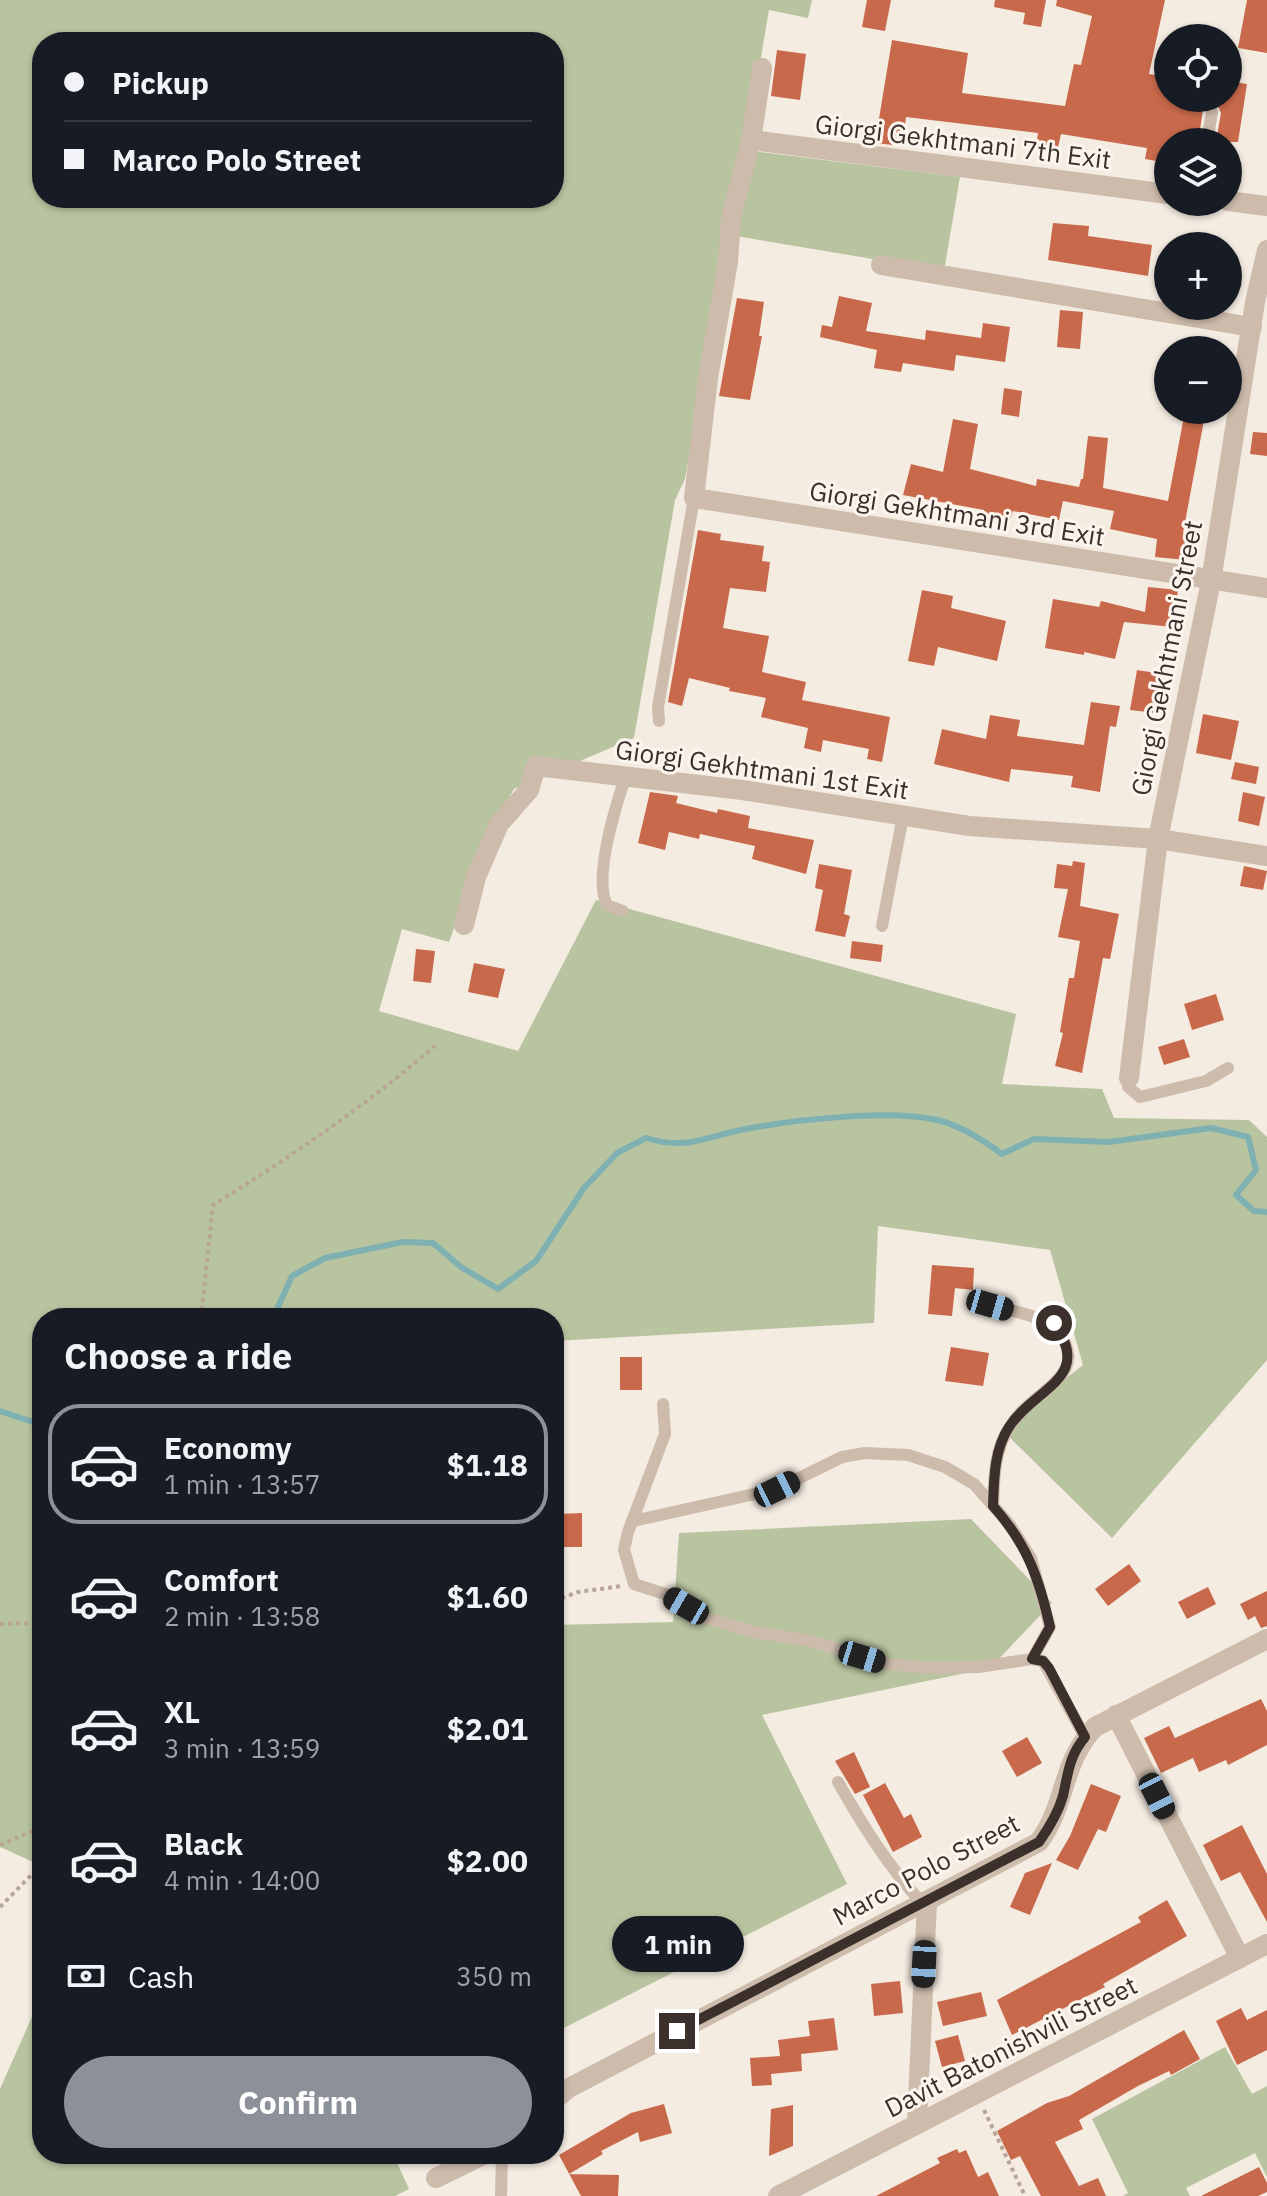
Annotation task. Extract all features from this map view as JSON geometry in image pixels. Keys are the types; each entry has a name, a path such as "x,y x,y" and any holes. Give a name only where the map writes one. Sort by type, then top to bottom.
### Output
{"street":[{"path":"694,498 708,378 728,262 731,218 751,140 762,68"},
{"name":"Giorgi Gekhtmani 7th Exit","path":"751,140 1154,192"},
{"path":"1242,203 1267,206"},
{"name":"Giorgi Gekhtmani Street","path":"1129,1078 1158,839 1211,581 1256,338 1267,250"},
{"path":"881,265 1256,338"},
{"name":"Giorgi Gekhtmani 3rd Exit","path":"694,498 1267,588"},
{"name":"Giorgi Gekhtmani 1st Exit","path":"464,925 476,877 499,824 529,790 536,766 626,775 969,826 1158,839 1267,856"},
{"name":"Marco Polo Street","path":"564,2092 1039,1842 1051,1825 1062,1798 1067,1769 1075,1748 1095,1727 1267,1639"},
{"path":"1116,1715 1240,1958"},
{"path":"917,2124 924,1902"},
{"name":"Davit Batonishvili Street","path":"778,2196 1267,1944"},
{"path":"436,2178 465,2164"}],"lane":[{"path":"1209,128 1212,112"},
{"path":"659,721 660,692 694,498"},
{"path":"623,911 607,905 602,892 605,860 626,775"},
{"path":"882,926 903,816"},
{"path":"1129,1078 1128,1087 1140,1097 1206,1081 1228,1068"},
{"path":"990,1305 1054,1323 1066,1340 1069,1359 1067,1369 1056,1382 1022,1409 1007,1429 998,1452 993,1506"},
{"path":"663,1404 665,1434 624,1550 634,1584 665,1594 707,1618 754,1632 811,1641 888,1664 929,1668 978,1667 1032,1659 1043,1661 1085,1737"},
{"path":"633,1521 777,1489 842,1457 865,1453 908,1455 945,1467 974,1484 1010,1525 1031,1558 1050,1627 1032,1659"},
{"path":"838,1782 865,1831 895,1873 924,1902"},
{"path":"501,2196 502,2164"}],"path":[{"path":"202,1308 213,1205 305,1146 393,1082 435,1046"},
{"path":"564,1597 578,1592 634,1584"},
{"path":"0,1624 32,1623"},
{"path":"0,1845 32,1831"},
{"path":"0,1907 32,1874"},
{"path":"976,2093 1025,2196"}],"green space":[{"path":"0,0 812,0 808,18 769,10 745,150 960,177 944,271 730,235 685,479 675,500 634,738 514,789 488,836 449,942 402,929 379,1011 518,1051 596,900 1016,1014 1002,1084 1102,1089 1114,1118 1249,1120 1267,1137 1267,1360 1112,1538 1001,1429 1083,1365 1050,1250 878,1226 874,1323 564,1340 564,1308 32,1308 32,1861 0,1847"},
{"path":"971,1519 1052,1603 990,1668 762,1715 847,1884 564,2028 564,1625 673,1622 679,1533"},
{"path":"32,2017 32,2164 398,2164 409,2189 395,2196 0,2196 0,2089"},
{"path":"1225,2047 1252,2094 1267,2086 1267,2177 1255,2153 1186,2188 1190,2196 1123,2196 1128,2193 1092,2119"}],"building":[{"path":"867,0 891,0 885,31 862,27"},
{"path":"995,0 1046,0 1041,27 1023,24 1025,13 994,7"},
{"path":"1057,0 1165,0 1160,24 1154,24 1154,51 1149,74 1154,75 1154,112 1203,112 1200,128 1154,128 1154,161 1145,159 1147,148 1061,134 1057,152 1036,148 1038,133 906,117 902,146 875,143 892,40 968,53 962,93 1065,106 1074,64 1081,65 1092,16 1056,6"},
{"path":"1247,0 1267,0 1267,53 1242,49"},
{"path":"777,50 806,54 800,100 771,96"},
{"path":"1242,83 1247,84 1240,128 1218,128 1221,113 1242,112"},
{"path":"1053,223 1089,226 1088,236 1152,245 1148,276 1048,260"},
{"path":"839,296 872,303 866,331 925,340 926,330 981,338 983,323 1010,327 1005,362 956,355 954,371 903,363 901,372 874,368 877,350 820,337 822,325 832,327"},
{"path":"737,298 764,302 759,336 762,336 750,400 719,396"},
{"path":"1060,310 1083,312 1080,349 1057,347"},
{"path":"1004,388 1022,391 1019,417 1001,414"},
{"path":"953,419 978,424 970,469 1036,486 1037,479 1079,487 1083,479 1088,436 1108,438 1103,488 1168,501 1183,424 1203,424 1183,533 1189,534 1186,560 1155,557 1157,539 1110,529 1114,511 1063,501 1059,520 1013,511 1010,520 984,513 984,510 903,495 911,464 943,472"},
{"path":"1253,432 1267,433 1267,456 1250,454"},
{"path":"698,530 721,534 720,540 764,546 762,561 770,562 766,592 730,588 723,628 769,636 762,672 806,682 802,700 890,717 882,762 867,759 869,749 823,740 821,752 804,748 808,728 761,717 766,698 729,691 730,688 689,678 682,706 668,702"},
{"path":"1148,587 1178,590 1173,627 1124,622 1115,659 1045,648 1053,599 1099,607 1101,601 1145,612"},
{"path":"922,590 953,596 951,608 1006,621 997,661 938,647 934,666 908,661"},
{"path":"1137,670 1162,674 1156,713 1130,710"},
{"path":"1091,702 1120,706 1116,727 1110,726 1100,792 1071,787 1073,776 1011,769 1009,782 934,764 942,729 986,739 990,715 1020,720 1017,736 1084,745"},
{"path":"1203,714 1239,721 1231,760 1196,753"},
{"path":"1235,762 1259,767 1256,784 1231,779"},
{"path":"650,792 678,796 676,803 717,813 718,809 750,816 748,828 814,840 806,874 752,859 755,846 700,834 699,839 669,832 665,850 638,843"},
{"path":"1243,792 1265,797 1259,826 1238,821"},
{"path":"1073,861 1085,863 1080,906 1119,914 1110,959 1103,958 1082,1073 1055,1066 1063,1033 1060,1032 1069,978 1074,978 1080,941 1058,937 1068,889 1054,888 1057,864 1072,866"},
{"path":"819,864 852,870 844,914 850,916 845,937 815,931 823,890 815,888"},
{"path":"1244,866 1267,871 1263,890 1240,886"},
{"path":"852,941 883,945 881,962 850,958"},
{"path":"416,949 435,951 431,983 413,981"},
{"path":"474,963 505,969 498,998 468,992"},
{"path":"1216,994 1224,1020 1192,1030 1184,1004"},
{"path":"1184,1039 1190,1057 1164,1065 1158,1047"},
{"path":"932,1265 974,1268 973,1290 955,1288 952,1316 928,1314"},
{"path":"951,1347 989,1353 983,1386 945,1381"},
{"path":"620,1357 642,1357 642,1390 620,1390"},
{"path":"582,1513 582,1547 564,1547 564,1514"},
{"path":"1129,1564 1141,1581 1108,1606 1095,1589"},
{"path":"1208,1587 1216,1604 1187,1619 1178,1602"},
{"path":"1267,1591 1267,1626 1261,1628 1255,1616 1248,1620 1240,1604"},
{"path":"1261,1699 1267,1711 1267,1745 1228,1765 1226,1760 1199,1772 1193,1758 1161,1773 1144,1738 1169,1726 1175,1738"},
{"path":"1027,1737 1042,1763 1017,1777 1002,1751"},
{"path":"854,1752 870,1787 855,1794 835,1761"},
{"path":"885,1783 904,1818 911,1814 922,1837 893,1852 863,1795"},
{"path":"1091,1784 1121,1796 1106,1832 1098,1829 1078,1870 1056,1860 1070,1836"},
{"path":"1242,1825 1267,1874 1267,1922 1240,1872 1221,1881 1203,1845"},
{"path":"1052,1863 1030,1915 1010,1907 1025,1873"},
{"path":"1167,1900 1187,1936 1103,1984 1105,1987 1012,2035 997,2000 1141,1922 1138,1917"},
{"path":"900,1981 903,2013 874,2016 871,1984"},
{"path":"981,1992 987,2016 943,2026 937,2002"},
{"path":"1241,2008 1247,2020 1267,2010 1267,2050 1237,2065 1216,2021"},
{"path":"834,2018 838,2050 801,2054 802,2071 771,2074 772,2085 752,2086 750,2058 780,2056 778,2040 810,2036 808,2021"},
{"path":"1184,2030 1200,2059 1171,2075 1169,2071 1138,2086 1079,2120 1083,2129 1055,2142 1079,2186 1098,2178 1106,2196 1041,2196 1020,2156 1011,2160 997,2131 1047,2103 1069,2096"},
{"path":"958,2035 965,2061 942,2067 935,2041"},
{"path":"664,2104 672,2133 640,2142 638,2132 601,2151 603,2154 569,2174 564,2164 564,2152 631,2113"},
{"path":"793,2105 793,2146 769,2156 771,2109"},
{"path":"957,2149 959,2153 966,2150 978,2177 988,2172 999,2196 876,2196 940,2163 937,2158"},
{"path":"1259,2167 1267,2183 1267,2192 1258,2196 1201,2196"},
{"path":"569,2174 619,2175 618,2196 581,2196"}],"waterway":[{"path":"278,1308 292,1276 325,1258 403,1242 433,1243 461,1267 498,1289 536,1261 584,1188 617,1153 646,1138 683,1143 741,1130 812,1120 867,1116 937,1120 963,1129 1002,1154 1034,1139 1109,1142 1211,1128 1248,1137 1256,1170 1236,1195 1254,1211 1267,1212"},
{"path":"0,1411 32,1422"}],"route":[{"path":"677,2031 1039,1842 1051,1825 1062,1798 1067,1769 1075,1748 1085,1737 1071,1716 1049,1668 1043,1661 1032,1659 1050,1627 1042,1593 1031,1558 1010,1525 993,1506 998,1452 1007,1429 1022,1409 1056,1382 1067,1369 1066,1340 1054,1323"}]}
